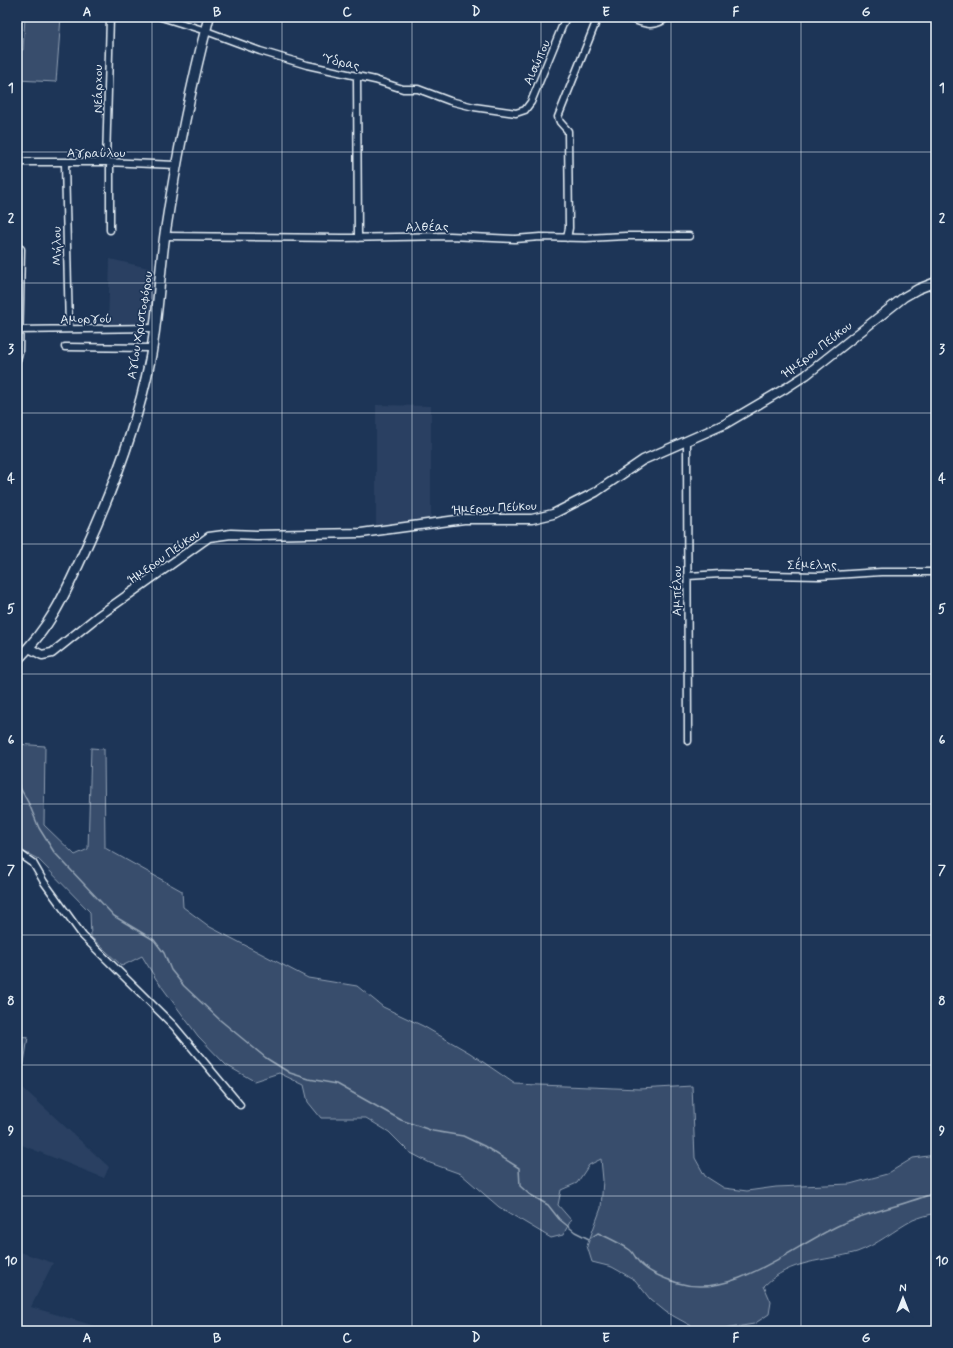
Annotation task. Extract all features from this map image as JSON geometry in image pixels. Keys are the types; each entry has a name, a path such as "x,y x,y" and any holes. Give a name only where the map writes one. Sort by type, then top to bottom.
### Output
{"main road":[{"name":"Αγίου Χριστοφόρου","path":"17,660 29,648 51,620 101,516 124,458 141,398 152,348 165,236 176,165 191,89 210,17"}],"street":[{"name":"Νεάρχου","path":"110,17 108,162 110,230"},
{"name":"Ύδρας","path":"161,17 206,31 253,49 307,65 357,76 403,89 418,90 450,101 474,107 520,113"},
{"name":"Αισώπου","path":"520,113 530,102 566,17"},
{"path":"567,238 569,228 568,131 560,122 558,117 598,17"},
{"path":"627,17 648,25 661,23 667,17"},
{"path":"357,76 358,238"},
{"name":"Αγραύλου","path":"17,162 108,162 176,165"},
{"name":"Μήλου","path":"65,163 69,329"},
{"name":"Αλθέας","path":"165,236 358,238 450,236 508,239 540,237 689,236"},
{"path":"17,360 21,249"},
{"name":"Ήμερου Πεύκου","path":"29,648 42,655 52,653 97,617 209,537 231,534 361,533 464,519 541,518 563,510 596,492 650,456 725,424 799,379 904,297 918,289 936,282"},
{"name":"Αμοργού","path":"18,330 154,328"},
{"path":"65,348 152,348"},
{"name":"Αμπέλου","path":"687,441 688,741"},
{"name":"Σέμελης","path":"688,576 721,574 819,576 866,573 936,572"},
{"path":"17,852 33,863 44,882 83,936 174,1026 240,1105"}],"shaded area":[{"path":"25,17 61,17 56,82 17,80 17,50 23,50"},
{"path":"110,259 157,270 150,326 108,326"},
{"path":"376,405 431,406 431,520 376,527"},
{"path":"17,744 45,746 44,825 75,855 88,849 91,748 104,749 105,848 182,891 183,907 210,927 308,978 357,986 383,1007 423,1026 470,1053 515,1084 639,1089 692,1086 695,1158 705,1176 724,1188 747,1191 776,1187 850,1184 887,1174 913,1158 936,1155 936,1213 913,1220 872,1245 857,1252 796,1266 774,1277 764,1286 771,1302 769,1314 754,1324 724,1329 697,1329 666,1312 650,1299 635,1280 612,1267 592,1262 587,1246 601,1208 603,1180 601,1159 589,1165 577,1183 561,1190 558,1205 571,1220 563,1235 551,1238 499,1207 461,1174 430,1163 409,1152 389,1132 366,1118 321,1118 308,1102 304,1085 279,1073 254,1081 226,1065 198,1036 156,979 142,956 122,966 91,937 90,912 38,859 17,848"},
{"path":"17,1036 28,1037 24,1063 17,1083"},
{"path":"23,1088 109,1167 104,1178 17,1143 17,1100"},
{"path":"17,1251 53,1263 31,1307 112,1331 17,1331"}],"waterway":[{"path":"17,782 29,804 39,828 54,852 114,916 154,940 164,953 171,970 184,986 220,1020 266,1058 290,1073 309,1079 337,1084 401,1120 433,1131 463,1136 484,1146 519,1168 520,1186 529,1194 548,1205 559,1219 575,1232 589,1239 598,1233 622,1245 630,1250 643,1266 668,1280 699,1286 721,1284 742,1277 764,1267 825,1232 844,1223 936,1192"}]}
